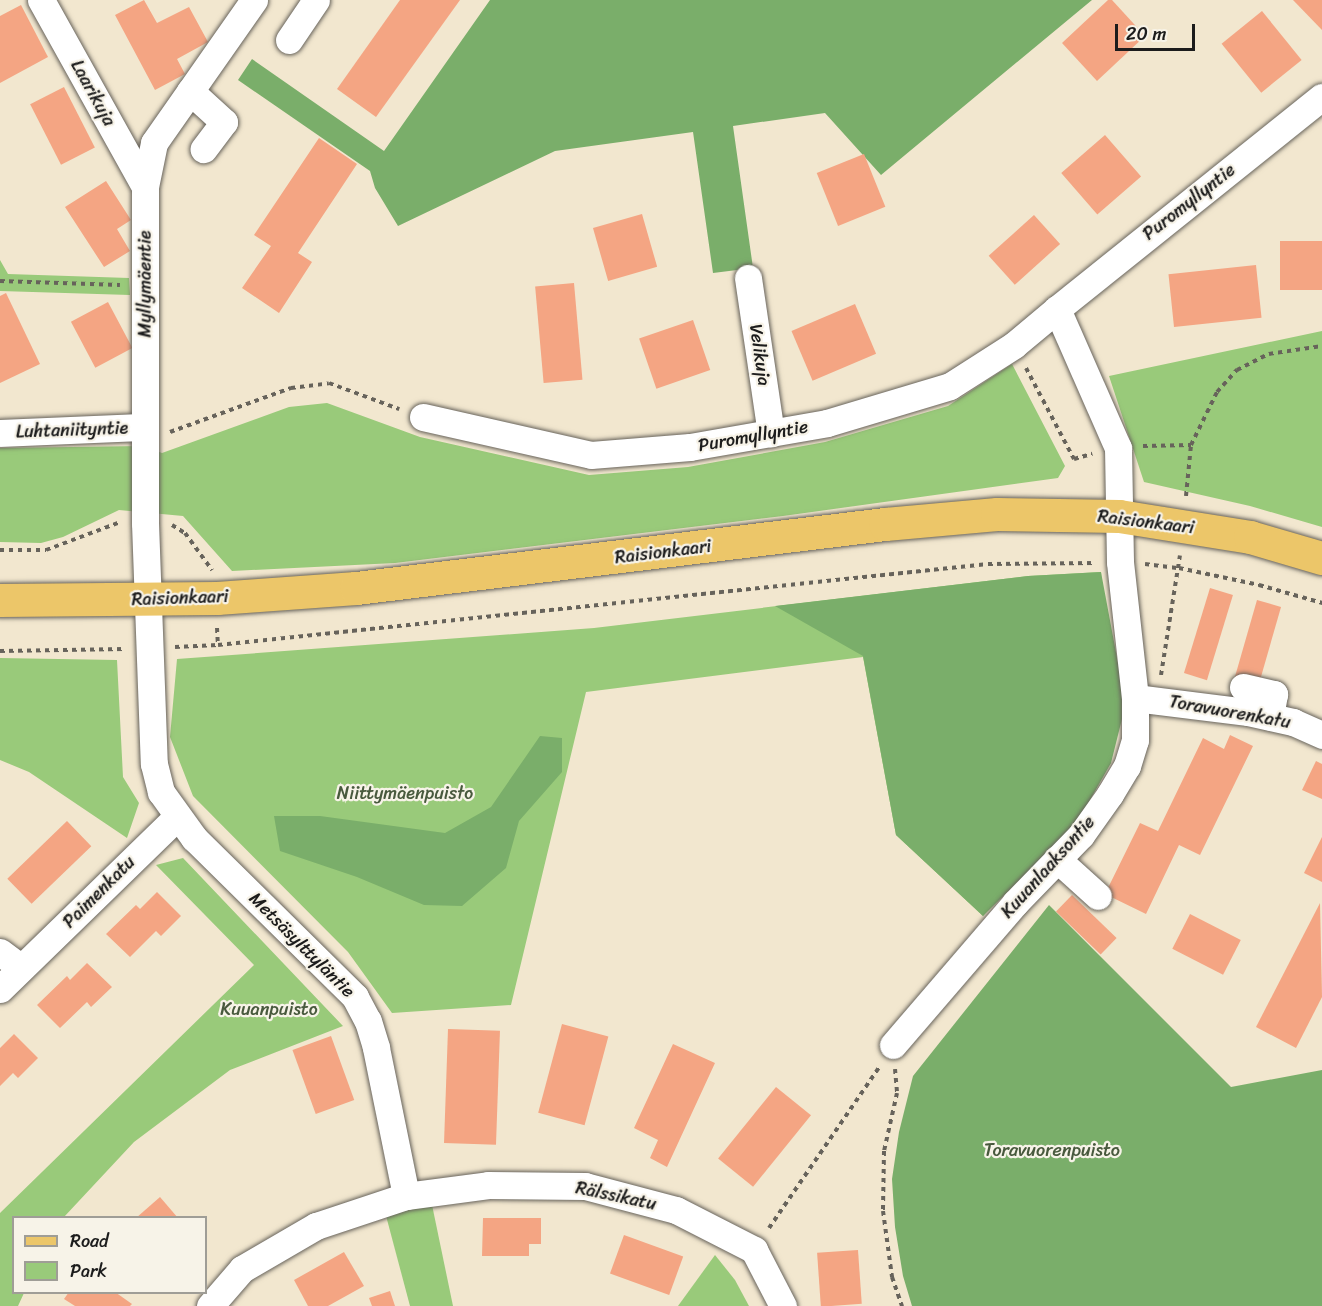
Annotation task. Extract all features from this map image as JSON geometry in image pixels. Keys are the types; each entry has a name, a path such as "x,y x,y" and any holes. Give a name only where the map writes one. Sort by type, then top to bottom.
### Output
{"main road":[{"name":"Raisionkaari","path":"0,600 217,598 356,588 896,523 997,514 1119,516 1250,537 1322,558"}],"street":[{"name":"Laarikuja","path":"41,0 145,187"},
{"name":"Myllymäentie","path":"148,599 154,430 145,285 145,187 154,143 254,0"},
{"path":"289,40 316,0"},
{"path":"190,91 224,122 204,149"},
{"name":"Puromyllyntie","path":"423,417 591,455 690,447 827,423 950,386 1014,345 1105,268 1322,97"},
{"name":"Velikuja","path":"748,278 771,433"},
{"path":"1057,309 1118,448 1119,516"},
{"name":"Luhtaniityntie","path":"0,433 154,430"},
{"name":"Kuuanlaaksontie","path":"893,1045 1015,903 1081,835 1110,795 1127,766 1135,740 1135,698 1119,562 1119,516"},
{"name":"Metsäsylttyläntie","path":"148,599 148,649 154,764 161,792 194,838 355,997 368,1021 376,1048 406,1196"},
{"path":"1243,687 1274,694 1270,717"},
{"name":"Toravuorenkatu","path":"1135,698 1157,699 1270,717 1293,722 1322,735"},
{"name":"Paimenkatu","path":"0,989 177,817"},
{"path":"1057,859 1098,896"},
{"path":"0,952 21,968"},
{"name":"Rälssikatu","path":"406,1196 488,1185 585,1186 676,1210 754,1250"},
{"path":"210,1306 242,1269 316,1226 406,1196"},
{"path":"754,1250 783,1306"}],"path":[{"path":"0,281 145,285"},
{"path":"1183,526 1191,445 1218,392 1237,370 1252,361 1269,354 1322,346"},
{"path":"154,430 291,388 329,383 423,417"},
{"path":"0,651 148,649 230,644 988,564 1119,562 1179,568 1258,585 1322,603"},
{"path":"754,1250 851,1111 893,1045"},
{"path":"893,1045 897,1093 884,1151 883,1211 892,1277 902,1306"}],"green space":[{"path":"490,0 1092,0 881,175 825,113 733,126 753,268 713,273 693,132 555,151 398,226 375,188 370,171 238,80 252,59 384,151"},
{"path":"0,260 8,274 129,278 130,295 0,291"},
{"path":"1322,331 1322,527 1250,506 1144,482 1109,376"},
{"path":"1012,364 1065,466 1058,478 783,516 395,563 232,571 183,516 119,510 63,537 41,543 0,542 0,448 143,446 162,453 289,407 327,403 420,437 589,475 688,467 825,442 948,406"},
{"name":"Niittymäenpuisto","path":"1101,572 1111,763 983,916 896,835 863,657 586,692 511,1005 392,1013 348,952 193,796 170,737 177,659 594,628 1028,576"},
{"path":"1101,572 1120,674 1123,715 1111,763 1086,807 1065,835 983,916 896,835 863,656 775,606 1028,576"},
{"path":"0,658 117,660 123,777 139,803 127,838 29,772 0,760"},
{"path":"540,736 562,738 562,772 519,821 506,868 462,906 424,905 357,877 280,851 274,816 320,816 445,833 491,807"},
{"name":"Kuuanpuisto","path":"183,858 343,1026 230,1070 134,1142 65,1216 12,1216 12,1294 24,1294 18,1306 0,1306 0,1213 254,965 156,865"},
{"name":"Toravuorenpuisto","path":"1049,905 1231,1087 1322,1070 1322,1306 912,1306 903,1276 895,1227 892,1179 899,1132 913,1076"},
{"path":"431,1200 453,1306 410,1306 385,1212"},
{"path":"715,1255 735,1280 749,1306 678,1306"}],"building":[{"path":"144,0 157,23 189,7 208,42 177,59 185,74 155,90 115,15"},
{"path":"400,0 460,0 376,117 337,89"},
{"path":"1108,0 1112,0 1145,36 1097,81 1062,43"},
{"path":"1293,0 1322,0 1322,30"},
{"path":"21,5 48,57 0,83 0,16"},
{"path":"1262,11 1302,60 1261,93 1222,44"},
{"path":"64,87 95,148 61,165 30,104"},
{"path":"1105,135 1141,177 1097,215 1061,173"},
{"path":"319,138 357,164 298,253 312,262 279,313 242,288 271,246 254,235"},
{"path":"864,154 885,207 838,226 817,173"},
{"path":"106,181 131,220 117,229 130,251 104,267 65,207"},
{"path":"642,214 657,267 608,281 593,228"},
{"path":"1034,215 1060,244 1015,285 989,256"},
{"path":"1280,241 1322,241 1322,290 1280,290"},
{"path":"1256,265 1262,318 1174,327 1168,274"},
{"path":"574,283 582,380 544,383 535,286"},
{"path":"6,293 40,364 0,383 0,296"},
{"path":"108,302 132,348 95,368 71,322"},
{"path":"855,304 876,354 813,381 791,331"},
{"path":"693,320 710,370 656,389 639,339"},
{"path":"1210,588 1233,595 1207,680 1184,673"},
{"path":"1257,600 1281,607 1259,685 1235,678"},
{"path":"1230,735 1253,746 1200,855 1179,845 1146,914 1105,894 1140,823 1158,831 1203,738 1224,749"},
{"path":"1316,761 1322,764 1322,799 1302,790"},
{"path":"67,821 91,846 32,904 7,879"},
{"path":"1322,837 1322,882 1304,873"},
{"path":"157,892 181,916 161,936 156,931 130,957 106,934 136,905 140,909"},
{"path":"1072,895 1117,938 1101,955 1056,912"},
{"path":"1320,903 1322,997 1296,1048 1256,1027"},
{"path":"1190,914 1241,940 1223,975 1172,949"},
{"path":"87,963 112,987 91,1007 87,1002 60,1028 37,1005 67,976 70,980"},
{"path":"562,1024 608,1036 585,1125 538,1113"},
{"path":"448,1029 500,1031 496,1145 444,1143"},
{"path":"14,1034 38,1058 18,1078 13,1073 0,1086 0,1048"},
{"path":"331,1036 354,1100 316,1114 292,1050"},
{"path":"673,1044 715,1063 667,1167 650,1158 658,1140 634,1128"},
{"path":"776,1087 811,1115 753,1187 718,1158"},
{"path":"160,1197 176,1216 138,1216"},
{"path":"483,1218 541,1218 541,1244 529,1244 529,1256 482,1256"},
{"path":"624,1235 683,1257 669,1295 610,1274"},
{"path":"858,1250 862,1304 821,1306 817,1253"},
{"path":"344,1252 364,1286 328,1306 308,1306 294,1280"},
{"path":"390,1291 395,1306 372,1306 369,1298"},
{"path":"68,1294 118,1294 132,1304 130,1306 75,1306 64,1299"}]}
